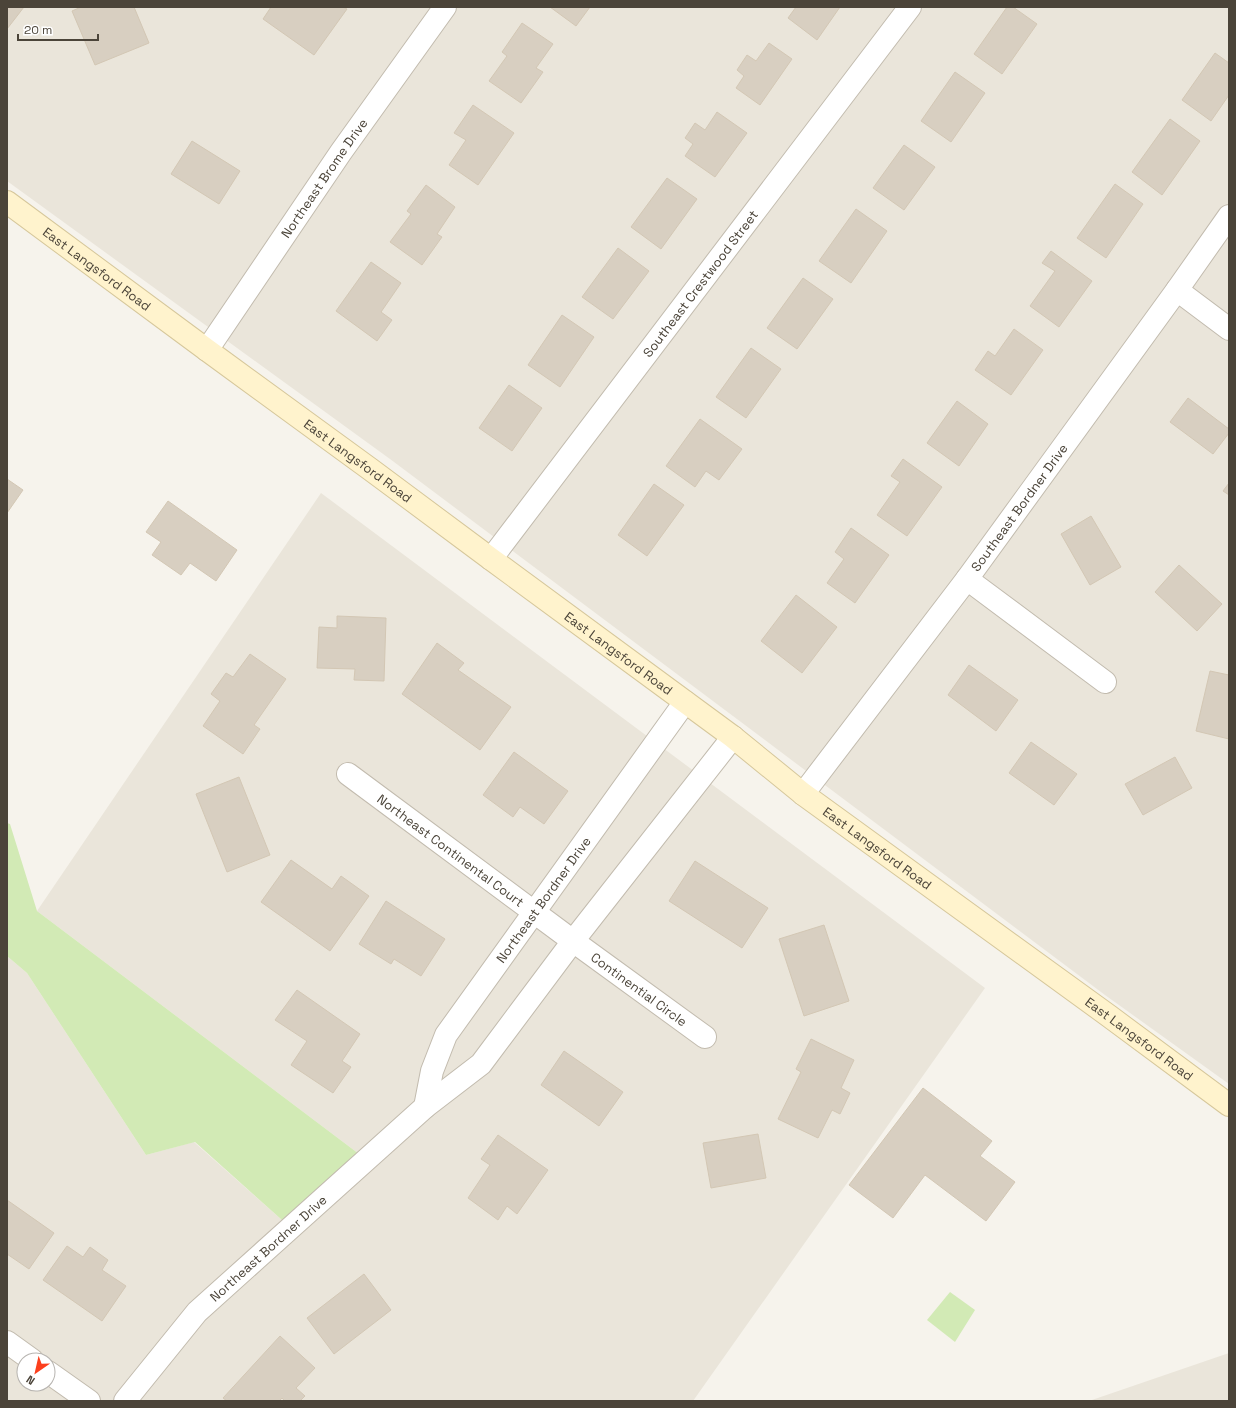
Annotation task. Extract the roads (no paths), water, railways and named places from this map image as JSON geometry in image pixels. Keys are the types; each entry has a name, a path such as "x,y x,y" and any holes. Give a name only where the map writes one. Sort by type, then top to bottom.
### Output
{"street":[{"name":"Northeast Brome Drive","path":"207,350 341,152 444,7"},
{"name":"Southeast Crestwood Street","path":"490,559 910,7"},
{"name":"East Langsford Road","path":"7,202 733,737 803,794 1229,1105"},
{"name":"Southeast Bordner Drive","path":"803,794 967,578 1177,290 1229,216"},
{"path":"1177,290 1229,329"},
{"path":"967,578 1105,682"},
{"name":"Northeast Bordner Drive","path":"425,1107 432,1071 446,1035 685,702"},
{"name":"Northeast Bordner Drive","path":"125,1401 197,1312 425,1107 481,1064 573,941 733,737"},
{"name":"Northeast Continental Court","path":"348,774 573,941"},
{"name":"Continential Circle","path":"573,941 705,1037"},
{"path":"7,1342 21,1352"},
{"path":"56,1378 89,1401"}]}
